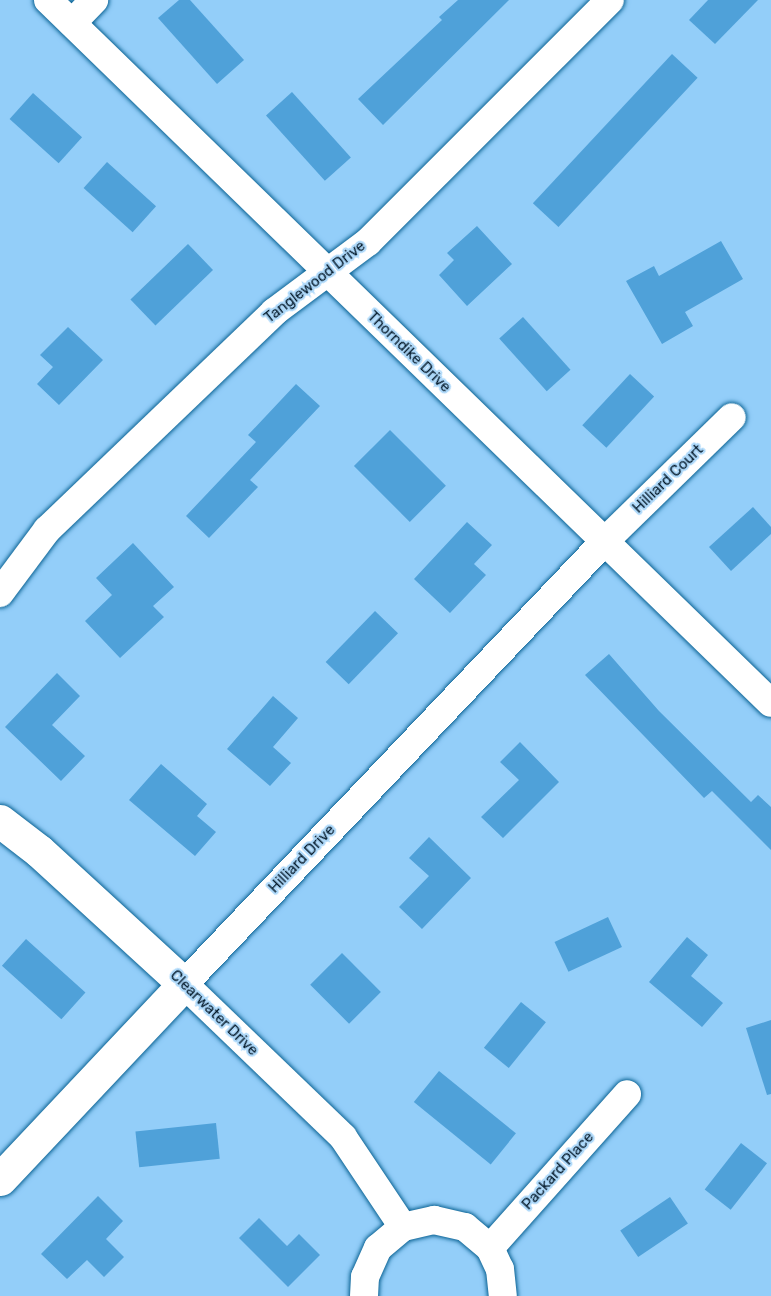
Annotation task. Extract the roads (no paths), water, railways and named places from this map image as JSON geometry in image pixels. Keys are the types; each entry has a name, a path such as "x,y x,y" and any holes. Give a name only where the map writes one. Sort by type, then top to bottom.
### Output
{"street":[{"name":"Thorndike Drive","path":"48,0 326,273 771,702"},
{"path":"72,23 94,0"},
{"name":"Tanglewood Drive","path":"0,593 47,530 274,312 369,242 610,0"},
{"name":"Hilliard Court","path":"605,541 732,417"},
{"name":"Hilliard Drive","path":"0,1179 605,541"},
{"name":"Clearwater Drive","path":"0,821 39,851 184,984 343,1137 403,1227"},
{"name":"Packard Place","path":"490,1248 627,1094"},
{"path":"364,1296 369,1262 378,1248 403,1227 434,1220 465,1227 490,1248 500,1269 503,1296"}]}
